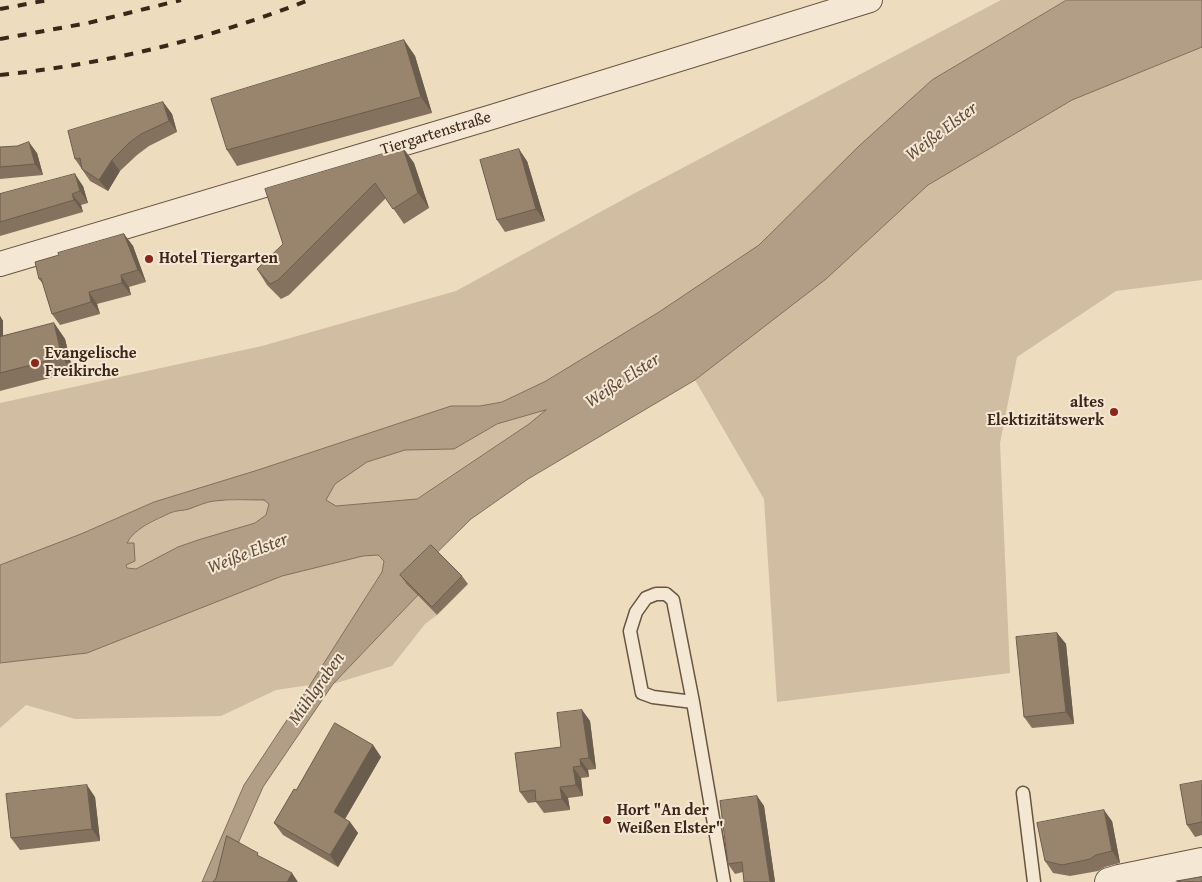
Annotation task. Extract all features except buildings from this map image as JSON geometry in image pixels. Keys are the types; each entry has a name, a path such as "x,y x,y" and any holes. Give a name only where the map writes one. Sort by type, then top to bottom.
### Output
{"street":[{"name":"Tiergartenstraße","path":"0,264 473,123 870,0"},
{"path":"1109,882 1202,862"}],"lane":[{"path":"693,702 653,697 642,693 630,631 636,612 646,598 656,594 666,594 673,600 693,702 724,882"},
{"path":"1023,793 1034,882"}],"shaded area":[{"path":"1001,0 1067,0 932,80 859,146 759,245 659,312 546,381 502,402 480,406 451,406 258,470 154,502 81,534 0,565 0,403 262,346 456,291 635,193"},
{"path":"1202,47 1202,280 1116,291 1017,357 1000,443 1010,673 777,702 764,499 695,380 826,279 928,185 1072,100"},
{"path":"548,409 529,424 416,499 336,506 326,500 335,484 367,462 405,450 454,449 497,424"},
{"path":"265,500 269,504 266,515 255,523 178,547 136,569 126,568 126,565 135,561 127,543 134,532 170,513 213,501"},
{"path":"378,555 384,561 382,572 310,685 276,690 221,716 75,719 26,705 0,728 0,663 87,653 282,576 363,556"},
{"path":"418,595 437,615 425,624 392,666 333,684"}],"water":[{"path":"1067,0 1202,0 1202,47 1072,100 928,185 826,279 695,380 528,479 471,519 406,583 418,595 333,684 263,787 221,882 202,882 244,785 382,572 384,561 378,555 363,556 282,576 87,653 0,663 0,565 81,534 154,502 258,470 451,406 480,406 502,402 546,381 659,312 759,245 859,146 932,80","holes":["546,410 529,424 417,499 336,506 326,500 335,484 367,462 405,450 454,449 497,424","220,500 264,500 269,504 266,515 255,523 178,547 136,569 127,568 126,565 135,561 134,543 127,543 130,538 140,529 172,512"]}],"railway":[{"path":"0,9 48,0"},
{"path":"0,39 88,23 181,0"},
{"path":"0,75 79,64 157,48 234,27 309,0"}],"place":[{"name":"Hotel Tiergarten","path":"149,259"},
{"name":"Evangelische Freikirche","path":"35,363"},
{"name":"altes Elektizitätswerk","path":"1114,412"},
{"name":"Hort \"An der Weißen Elster\"","path":"607,820"}],"water label":[{"name":"Weiße Elster","path":"942,132"},
{"name":"Weiße Elster","path":"623,381"},
{"name":"Weiße Elster","path":"248,554"},
{"name":"Mühlgraben","path":"317,689"}]}
